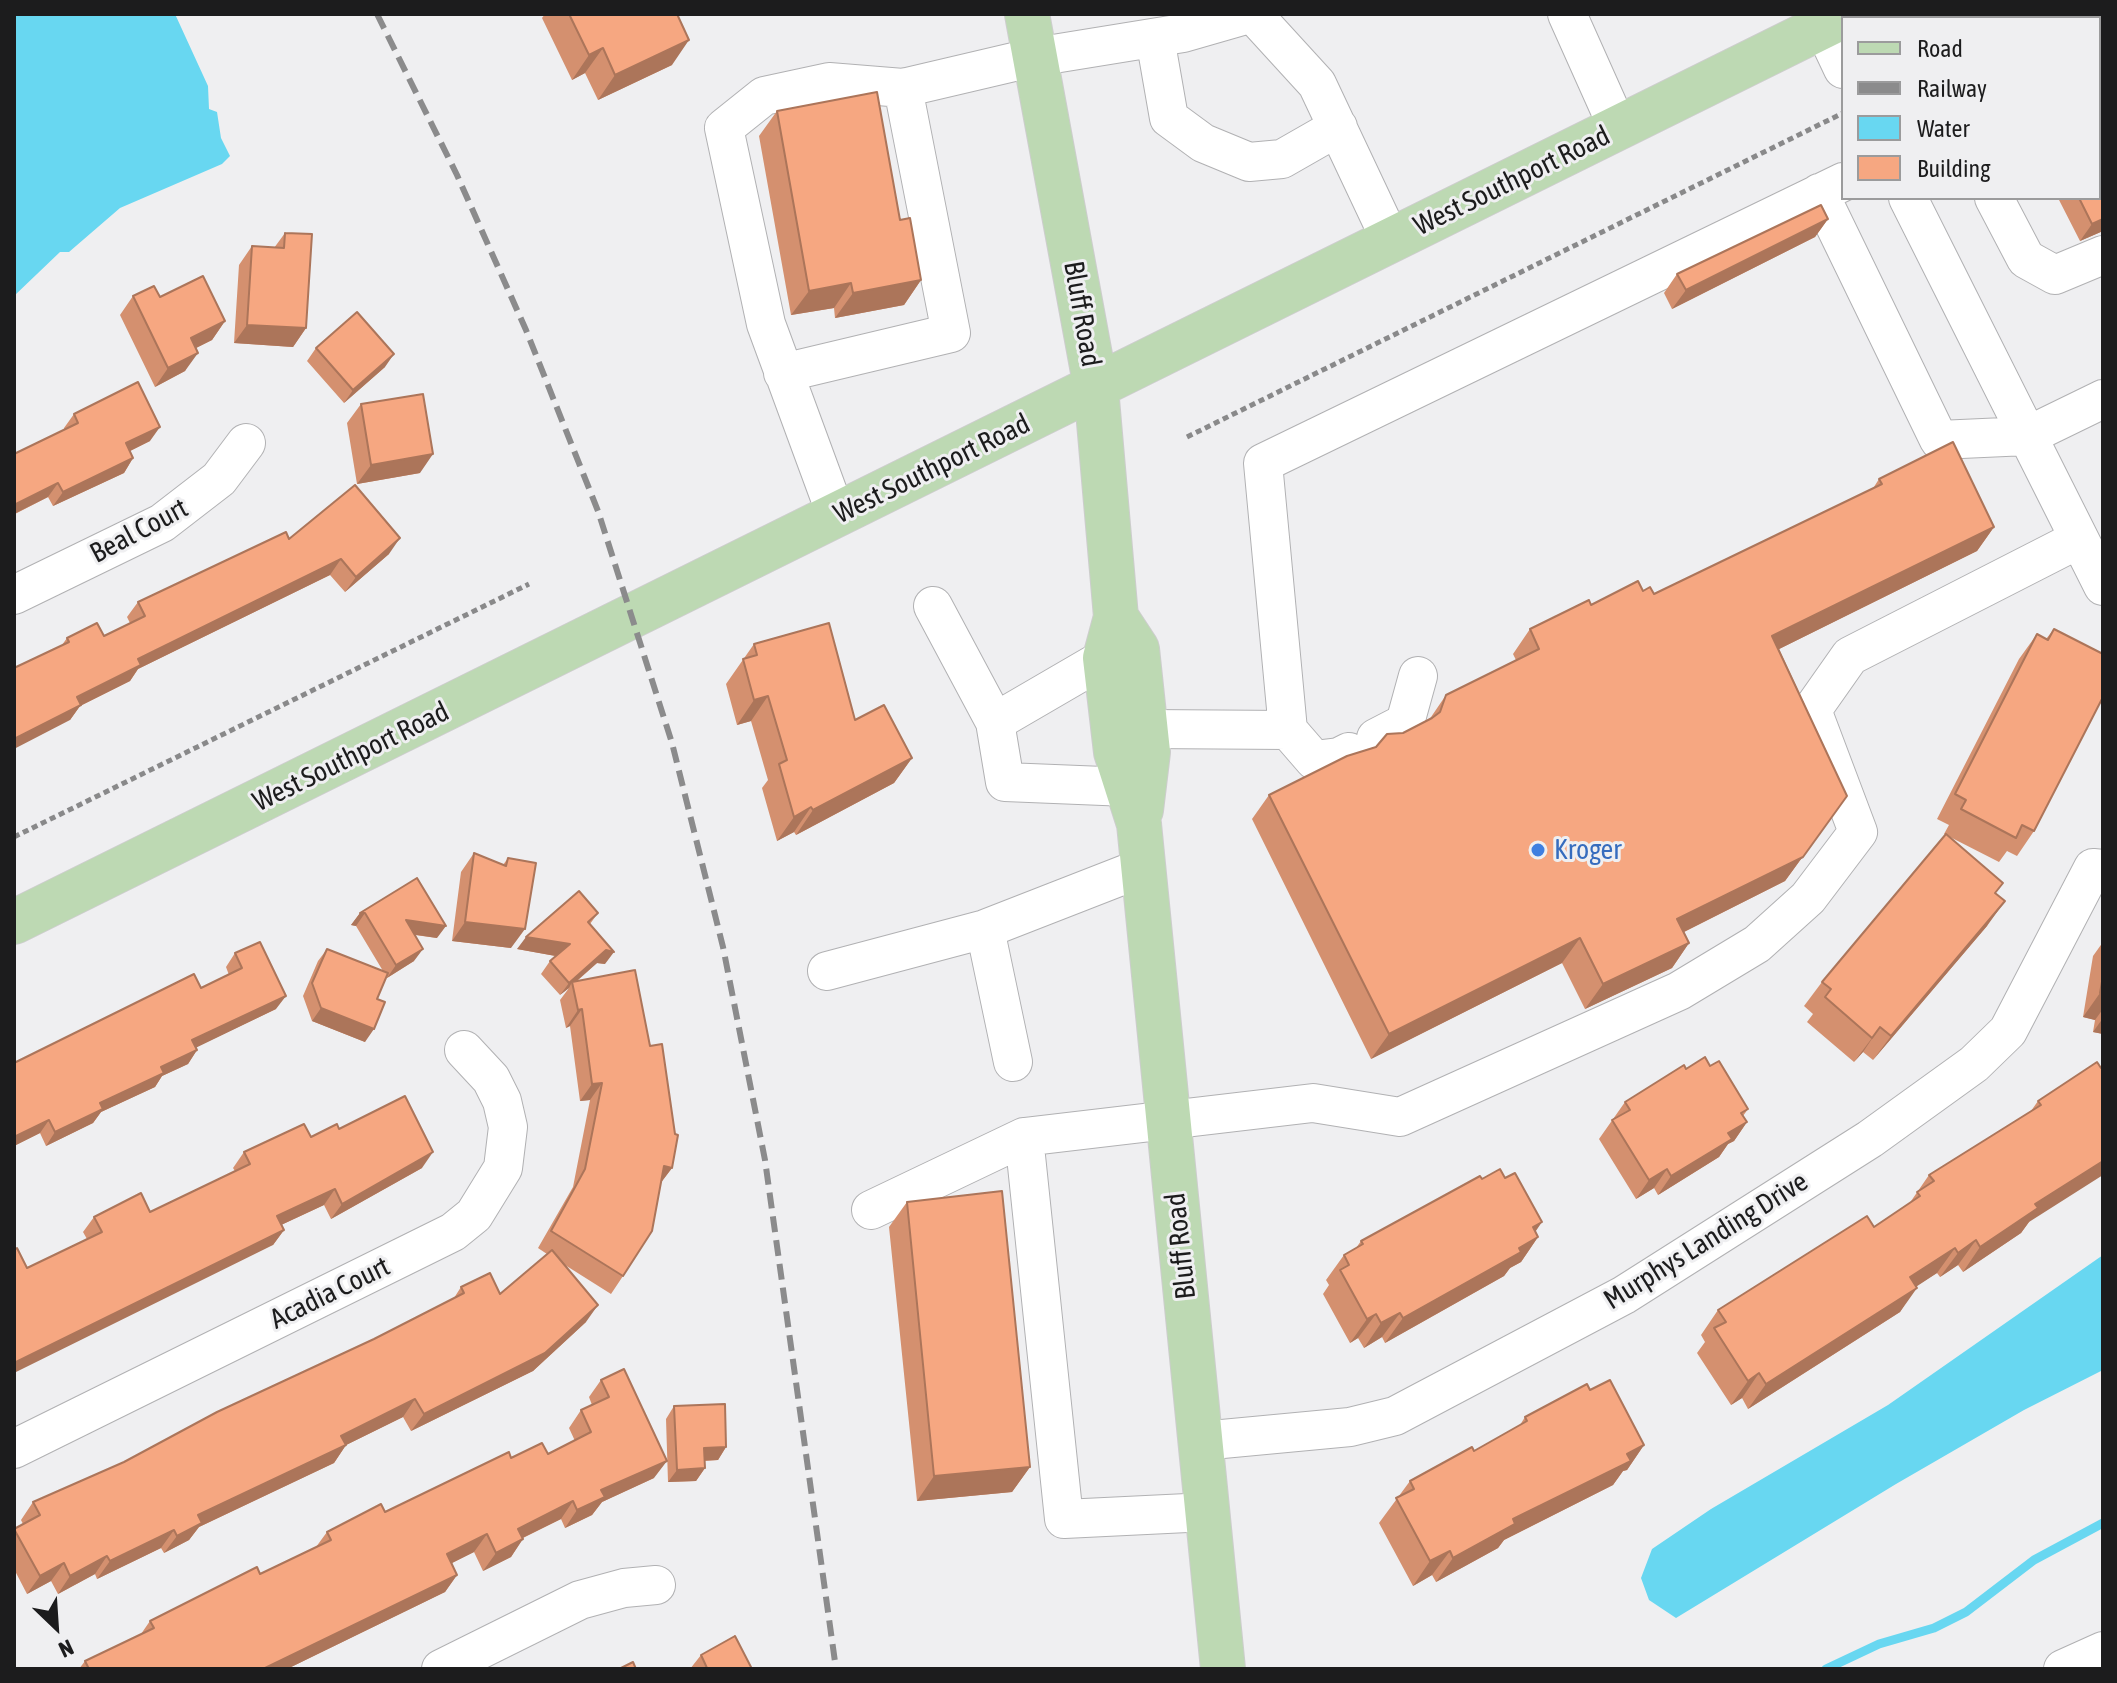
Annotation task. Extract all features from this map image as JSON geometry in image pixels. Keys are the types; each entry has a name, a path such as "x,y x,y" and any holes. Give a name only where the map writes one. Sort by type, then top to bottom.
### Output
{"main road":[{"name":"Bluff Road","path":"1027,14 1096,388 1116,752 1134,805 1144,867 1223,1669"},
{"name":"West Southport Road","path":"14,922 1096,388 1618,128 1829,18"},
{"name":"Bluff Road","path":"1111,638 1137,649 1148,729 1134,805"}],"street":[{"path":"837,517 766,324 724,128 764,96 829,82 903,88 1035,57 1155,38 1251,14 1317,84 1391,241"},
{"path":"1567,14 1618,128"},
{"path":"1829,18 1841,62"},
{"path":"1155,38 1169,118 1203,143 1249,162 1282,159 1338,127"},
{"path":"783,373 951,333 903,88"},
{"path":"1418,676 1405,723 1362,745 1314,760 1288,730 1263,463 1831,188 1939,440 2027,436 2103,399"},
{"path":"1909,200 2103,586"},
{"path":"1995,200 2026,259 2055,275 2103,255"},
{"name":"Beal Court","path":"14,595 162,523 219,479 246,443"},
{"path":"871,1210 1024,1137 1313,1103 1400,1117 1679,991 1757,944 1808,898 1858,832 1812,710 1850,656 2079,539"},
{"path":"933,606 995,722 1005,782 1134,805"},
{"path":"995,722 1111,638"},
{"path":"1148,729 1288,730"},
{"name":"Murphys Landing Drive","path":"1201,1441 1350,1427 1395,1416 1624,1295 1870,1139 1974,1064 2008,1031 2022,1012 2100,862"},
{"path":"827,971 985,929 1144,867"},
{"path":"985,929 1013,1062"},
{"name":"Acadia Court","path":"14,1449 453,1232 474,1215 503,1168 508,1127 497,1089 479,1063 464,1050"},
{"path":"1024,1137 1064,1519 1208,1512"},
{"path":"441,1669 580,1600 624,1588 656,1585"},
{"path":"2063,1669 2103,1651"}],"path":[{"path":"1187,437 1841,114"},
{"path":"14,837 529,584"}],"water":[{"path":"14,14 175,14 208,86 209,109 217,112 221,138 230,156 222,164 120,208 69,252 60,252 14,296"},
{"path":"2103,1255 2103,1370 2024,1410 1896,1484 1676,1618 1649,1600 1641,1578 1652,1549 1711,1509 1888,1405"}],"building":[{"path":"569,14 677,14 689,40 615,75 603,48 589,55"},
{"path":"877,92 900,220 910,218 921,280 853,293 851,283 809,291 777,111"},
{"path":"2101,106 2103,219 2092,224 2080,200 2101,200"},
{"path":"1821,205 1828,219 1686,290 1677,274"},
{"path":"285,233 312,234 306,328 247,325 252,246 284,248"},
{"path":"203,276 225,321 191,338 198,353 168,368 133,296 154,286 160,297"},
{"path":"357,312 394,354 353,390 316,348"},
{"path":"138,382 160,427 126,443 133,458 63,492 58,483 14,505 14,454 78,423 74,414"},
{"path":"423,394 433,454 371,465 361,404"},
{"name":"Kroger","path":"1953,442 1994,527 1772,636 1847,796 1803,857 1677,919 1689,943 1603,984 1580,938 1389,1034 1269,795 1347,756 1376,747 1387,734 1403,733 1432,718 1440,712 1446,695 1539,649 1530,629 1589,600 1591,605 1638,581 1643,591 1650,587 1654,594 1882,484 1879,479"},
{"path":"355,485 400,538 356,577 341,559 138,659 141,665 77,697 81,705 14,739 14,668 69,642 67,638 97,623 104,636 145,616 138,602 286,532 289,539"},
{"path":"829,623 855,720 884,705 912,758 794,817 779,764 787,760 768,696 754,700 743,659 757,655 754,644"},
{"path":"2054,629 2103,654 2103,697 2034,831 2022,825 2016,838 1961,809 1966,800 1955,794 2037,634 2048,640"},
{"path":"1946,834 2003,883 1995,893 2005,901 1891,1036 1880,1027 1872,1038 1825,997 1831,989 1822,982"},
{"path":"474,853 506,866 508,858 536,863 525,929 465,922"},
{"path":"417,878 446,926 406,920 423,949 396,965 365,913 360,913"},
{"path":"579,891 598,913 588,922 614,952 606,950 569,983 550,961 570,944 526,937"},
{"path":"260,942 286,996 192,1040 197,1050 161,1067 164,1073 100,1103 103,1109 55,1132 49,1120 14,1137 14,1063 194,974 201,988 242,968 235,953"},
{"path":"327,949 388,973 377,999 385,1002 374,1029 321,1008 312,983"},
{"path":"635,970 650,1046 662,1044 675,1134 678,1135 672,1168 664,1166 652,1231 623,1276 551,1231 585,1169 602,1083 592,1084 582,1009 578,1010 572,982"},
{"path":"1705,1057 1710,1066 1719,1061 1748,1109 1741,1113 1747,1122 1728,1133 1732,1139 1671,1176 1667,1169 1649,1180 1612,1120 1630,1110 1625,1102 1684,1065 1686,1069"},
{"path":"2097,1062 2103,1067 2103,1161 2035,1204 2038,1208 1980,1247 1976,1240 1958,1253 1955,1248 1910,1277 1917,1288 1766,1384 1759,1373 1748,1381 1714,1328 1726,1322 1718,1310 1867,1216 1874,1227 1920,1196 1917,1192 1934,1181 1929,1175 2041,1105 2038,1101"},
{"path":"405,1096 433,1152 342,1204 335,1189 277,1216 284,1230 14,1363 14,1250 17,1248 27,1268 102,1232 94,1217 141,1193 150,1212 250,1164 244,1152 304,1124 311,1137 337,1124 339,1129"},
{"path":"1500,1169 1505,1178 1515,1173 1542,1222 1533,1227 1538,1237 1519,1248 1521,1252 1403,1318 1400,1313 1381,1323 1376,1314 1367,1319 1340,1270 1349,1265 1344,1255 1363,1244 1361,1241 1480,1176 1482,1179"},
{"path":"1002,1191 1030,1467 934,1476 907,1202"},
{"path":"552,1250 598,1305 545,1353 424,1414 415,1399 341,1436 346,1445 198,1515 202,1523 177,1536 174,1530 110,1561 107,1556 70,1576 64,1563 40,1576 14,1529 40,1515 33,1502 124,1462 217,1412 374,1339 464,1293 461,1287 490,1273 500,1294"},
{"path":"624,1369 667,1461 601,1490 605,1497 577,1510 573,1501 518,1529 523,1539 496,1553 487,1534 447,1554 457,1575 263,1669 89,1669 85,1661 154,1628 150,1621 257,1567 260,1574 331,1540 327,1532 381,1504 385,1512 509,1452 511,1458 542,1443 548,1454 591,1432 581,1410 609,1397 601,1380"},
{"path":"1610,1380 1644,1445 1627,1454 1631,1461 1513,1519 1515,1524 1453,1558 1450,1551 1430,1561 1396,1498 1414,1489 1410,1481 1472,1447 1474,1451 1527,1421 1525,1417 1587,1384 1590,1390"},
{"path":"725,1404 726,1447 704,1448 705,1468 677,1470 674,1406"},
{"path":"735,1636 752,1669 705,1669 701,1655"},
{"path":"633,1662 636,1669 619,1669"}],"waterway":[{"path":"1826,1669 1879,1644 1934,1628 1966,1612 2034,1560 2103,1523"}],"railway":[{"path":"377,14 457,175 526,330 598,511 672,743 723,947 765,1160 836,1669"}],"place":[{"name":"Kroger","path":"1538,850"}]}
